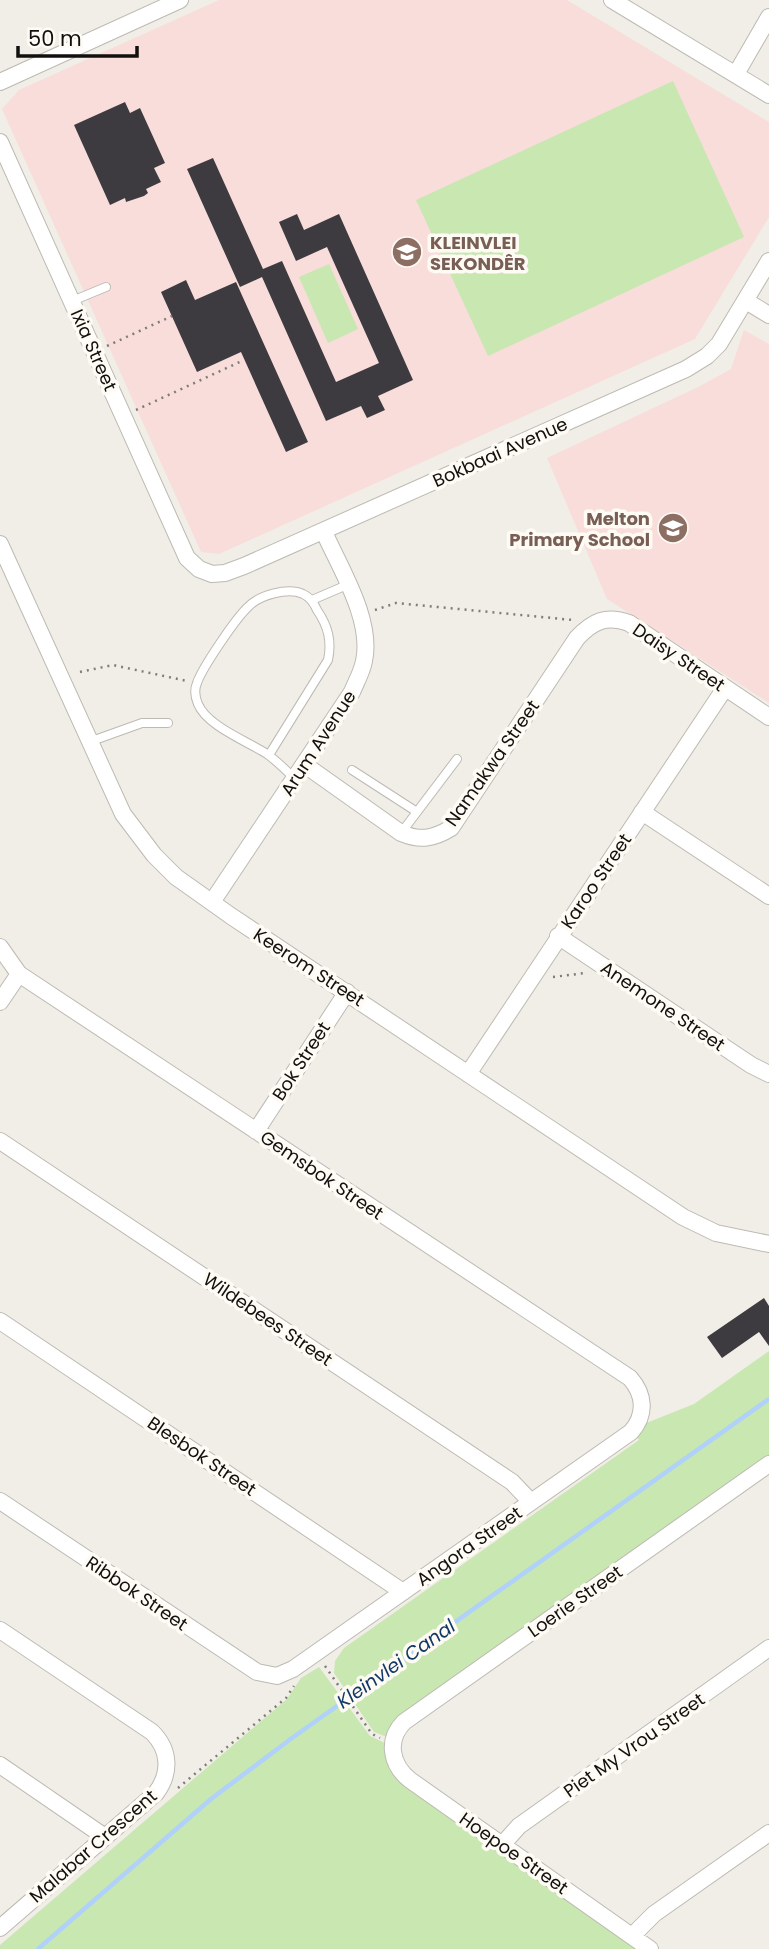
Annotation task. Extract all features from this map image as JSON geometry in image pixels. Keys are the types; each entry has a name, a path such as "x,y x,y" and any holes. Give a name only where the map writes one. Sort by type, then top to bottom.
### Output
{"street":[{"path":"0,82 180,0"},
{"path":"612,0 769,95"},
{"path":"736,74 769,17"},
{"name":"Ixia Street","path":"0,142 187,558"},
{"name":"Bokbaai Avenue","path":"187,558 199,569 212,574 225,573 686,369 707,356 719,344 769,261"},
{"path":"746,301 769,315"},
{"name":"Arum Avenue","path":"212,902 296,779 359,677 365,645 361,616 324,531"},
{"name":"Keerom Street","path":"0,544 123,814 137,835 176,877 683,1217 716,1233 769,1244"},
{"name":"Daisy Street","path":"589,626 615,618 629,623 769,717"},
{"name":"Namakwa Street","path":"305,765 401,833 414,838 428,839 439,836 451,828 589,626"},
{"name":"Karoo Street","path":"468,1074 724,688"},
{"path":"642,812 769,896"},
{"name":"Anemone Street","path":"558,936 751,1065 769,1074"},
{"name":"Gemsbok Street","path":"0,947 19,974 629,1378 640,1392 642,1401"},
{"path":"0,1002 19,974"},
{"name":"Bok Street","path":"256,1131 347,992"},
{"name":"Wildebees Street","path":"0,1141 512,1482 531,1502"},
{"name":"Blesbok Street","path":"0,1321 403,1592"},
{"name":"Angora Street","path":"277,1676 293,1669 631,1432 640,1418 642,1401"},
{"name":"Loerie Street","path":"393,1744 397,1730 404,1722 769,1464"},
{"name":"Ribbok Street","path":"0,1502 257,1672 277,1676"},
{"name":"Malabar Crescent","path":"0,1630 152,1732 162,1744 167,1758 161,1786 0,1928"},
{"name":"Piet My Vrou Street","path":"502,1844 519,1826 769,1648"},
{"name":"Hoepoe Street","path":"393,1744 395,1763 404,1776 650,1949"},
{"path":"2,1771 105,1837"},
{"path":"632,1936 654,1914 769,1833"}],"lane":[{"path":"72,301 106,287"},
{"path":"312,600 347,585"},
{"path":"269,755 328,660 331,648 325,624 312,600 295,592 270,595 247,607 197,683 195,693 204,714 269,755 296,779"},
{"path":"89,742 142,723 167,723"},
{"path":"401,833 457,759"},
{"path":"352,770 417,812"}],"path":[{"path":"94,351 172,316"},
{"path":"123,416 244,360"},
{"path":"361,616 396,603 589,626"},
{"path":"80,672 113,665 197,683"},
{"path":"543,978 595,972"},
{"path":"321,1661 376,1737 393,1744"}],"shaded area":[{"name":"KLEINVLEI SEKONDÊR","path":"219,0 567,0 769,122 769,217 695,339 219,554 201,552 2,109 19,90"},
{"name":"Melton Primary School","path":"744,330 769,344 769,703 607,599 547,458 731,369"}],"green space":[{"path":"673,81 744,237 488,356 416,200"},
{"path":"329,264 358,329 328,343 299,277"},
{"path":"769,1351 769,1456 387,1737 374,1732 334,1673 335,1661 344,1648 639,1440 636,1434 644,1424 694,1404"},
{"path":"319,1667 370,1736 385,1743 387,1759 398,1779 638,1949 0,1949 0,1945 287,1699 301,1678"}],"building":[{"path":"125,102 130,113 140,108 165,163 154,168 161,182 146,189 148,193 126,202 125,198 110,205 74,125"},
{"path":"213,158 263,269 282,261 336,382 379,363 327,247 296,261 279,222 297,214 304,230 339,214 413,380 378,396 385,410 367,418 361,406 326,421 262,277 240,287 187,169"},
{"path":"186,280 195,300 236,282 308,442 286,452 241,352 197,372 161,292"},
{"path":"764,1298 769,1306 769,1346 759,1332 722,1358 707,1337"}],"waterway":[{"name":"Kleinvlei Canal","path":"38,1949 211,1799 292,1738 769,1399"}],"place":[{"name":"KLEINVLEI SEKONDÊR","path":"407,252"},
{"name":"Melton Primary School","path":"673,528"}]}
